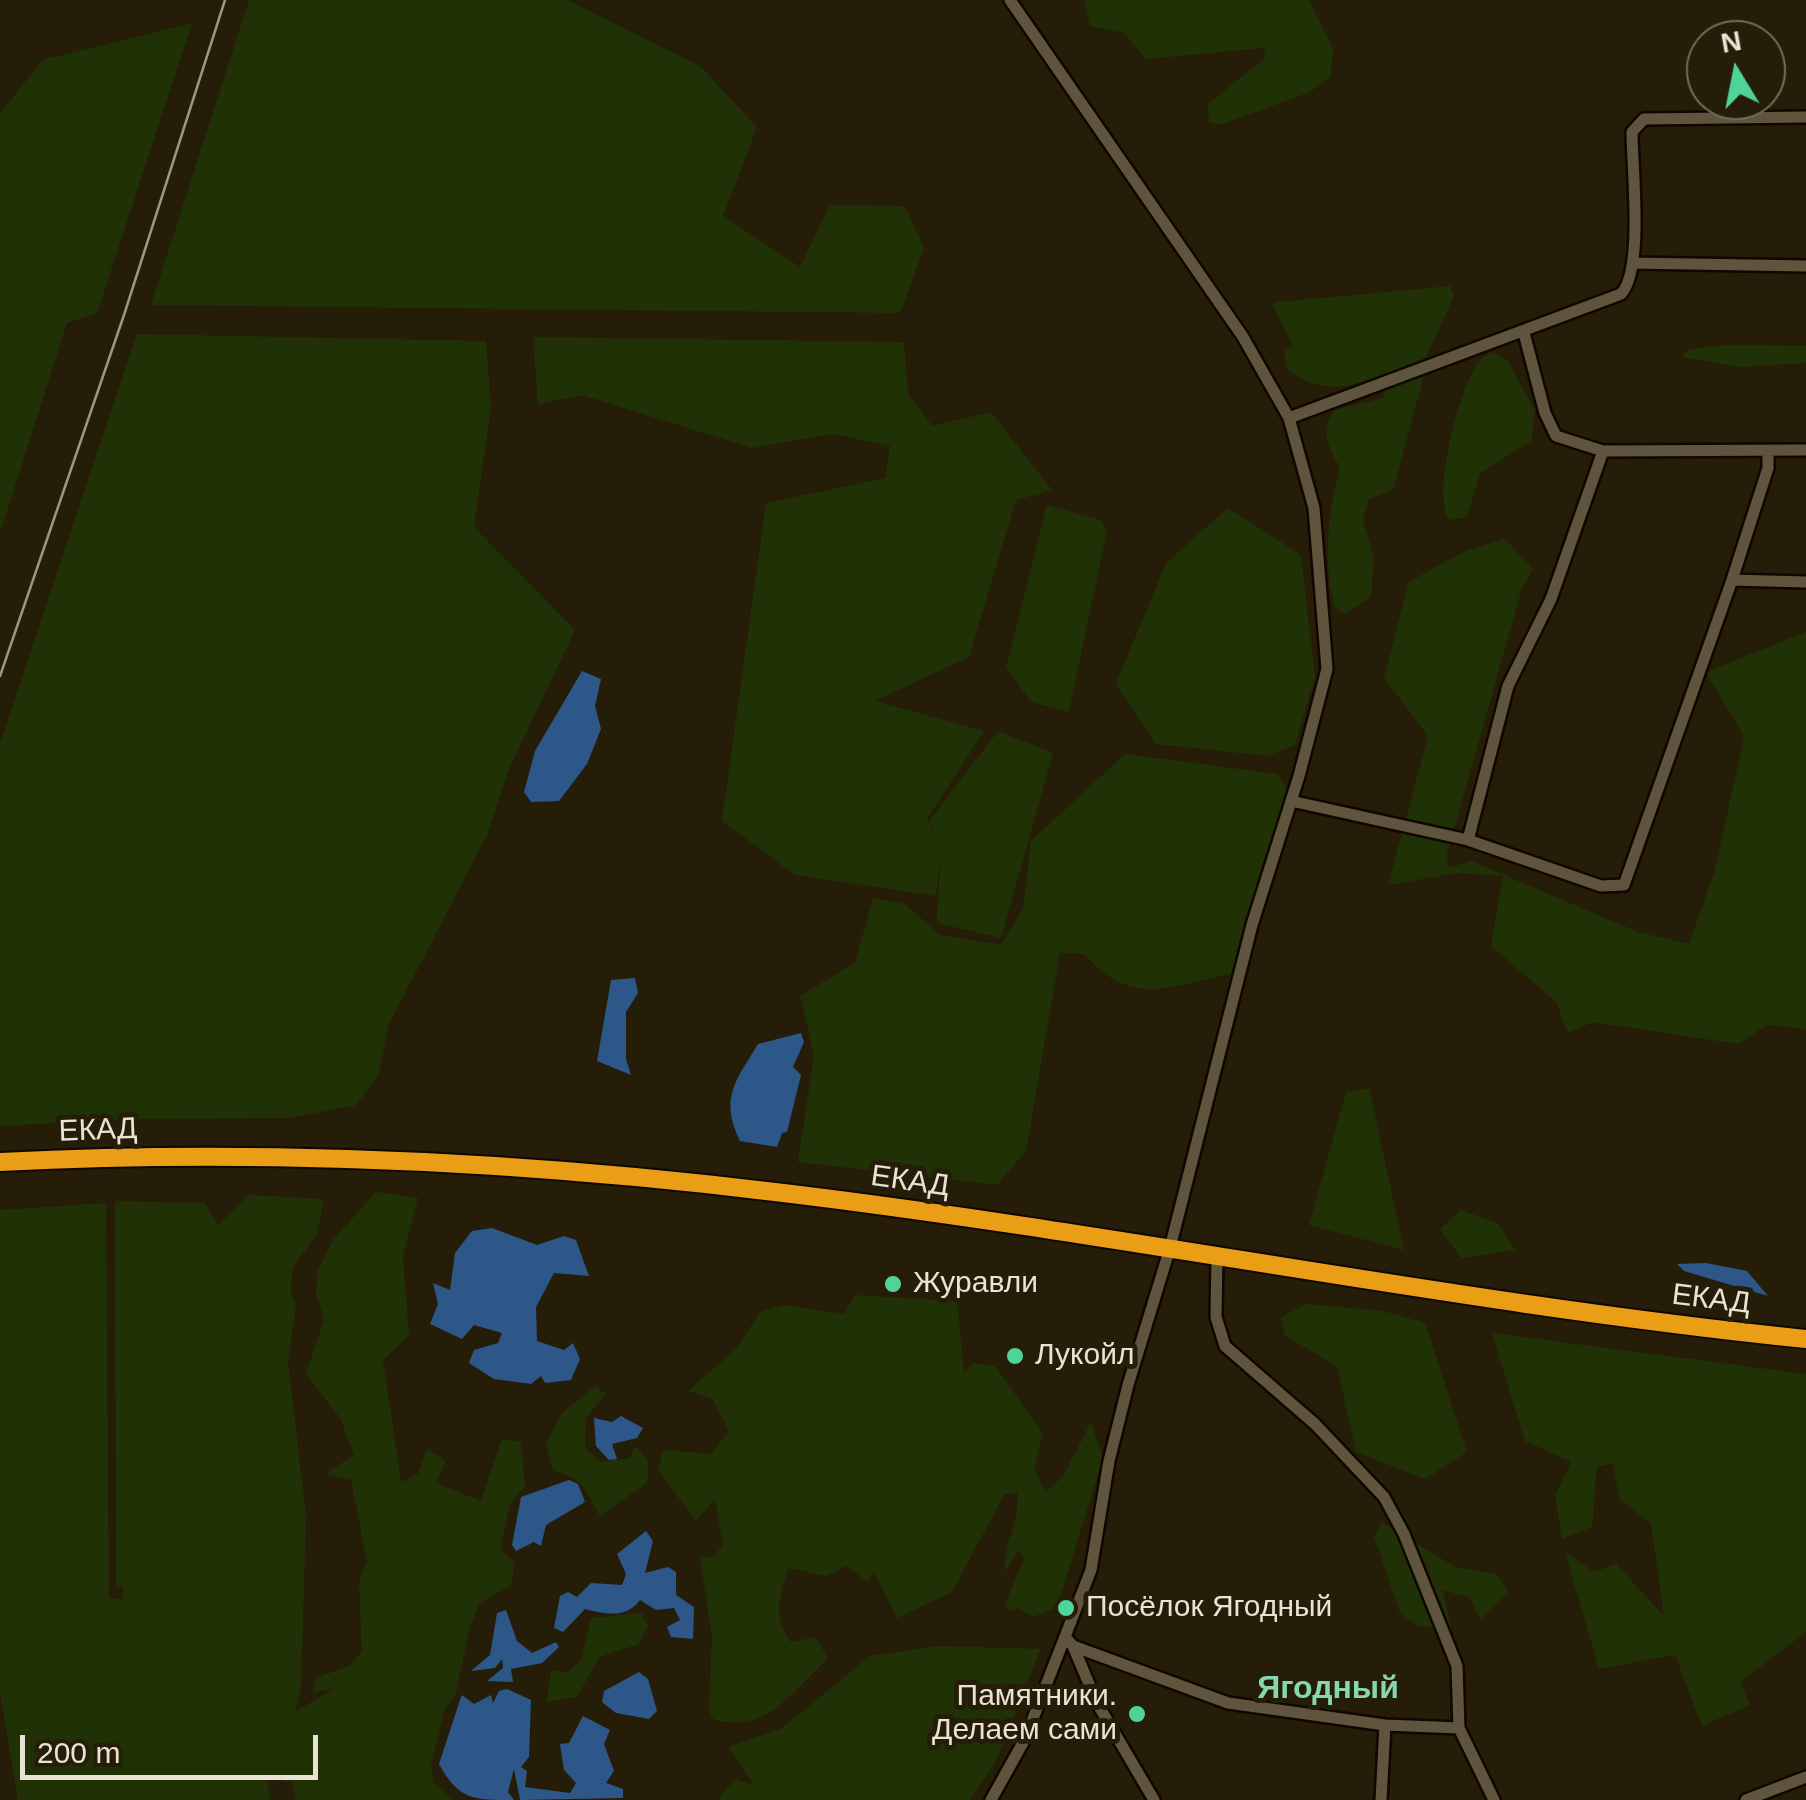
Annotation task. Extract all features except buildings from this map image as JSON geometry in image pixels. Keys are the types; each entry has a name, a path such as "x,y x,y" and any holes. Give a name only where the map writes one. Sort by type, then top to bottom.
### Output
{"highway":[{"name":"ЕКАД","path":"0,1162 189,1156 343,1159 575,1173 773,1191 1806,1339"}],"street":[{"path":"990,1800 1026,1739 1070,1642 1094,1560 1109,1461 1128,1385 1170,1248 1252,925 1292,800 1327,669 1314,508 1290,418 1243,337 1010,0"},
{"path":"1290,418 1613,299 1630,285 1632,132 1644,119 1806,117"},
{"path":"1633,263 1806,266"},
{"path":"1524,333 1545,413 1556,436 1603,451 1806,450"},
{"path":"1292,800 1468,840 1617,889 1629,878 1732,580 1768,468 1768,450"},
{"path":"1468,840 1508,686 1551,600 1603,451"},
{"path":"1732,580 1806,582"},
{"path":"1217,1256 1216,1312 1225,1346 1314,1424 1384,1497 1449,1639 1457,1666 1459,1728 1494,1800"},
{"path":"1206,1300 1216,1312"},
{"path":"1070,1642 1228,1704 1385,1725 1459,1728"},
{"path":"1070,1642 1098,1703 1154,1800"},
{"path":"1381,1800 1385,1725"},
{"path":"1746,1800 1806,1777"}],"green space":[{"path":"249,0 567,0 700,66 757,127 723,216 800,267 830,205 905,206 924,248 900,313 151,305"},
{"path":"1084,0 1309,0 1333,48 1331,76 1310,92 1223,124 1209,123 1208,104 1264,59 1265,48 1146,59 1124,33 1090,26"},
{"path":"192,23 97,313 67,323 0,533 0,114 42,60"},
{"path":"1450,286 1454,296 1425,359 1338,387 1304,380 1287,369 1284,350 1293,346 1272,305"},
{"path":"137,334 486,341 491,408 474,527 575,630 508,771 488,833 389,1024 378,1076 356,1105 289,1118 128,1119 0,1126 0,743"},
{"path":"533,337 904,342 908,393 932,426 991,412 1052,490 1016,500 969,657 875,701 984,731 927,819 938,845 929,821 998,731 1053,753 1001,938 937,923 940,862 936,896 795,875 722,821 766,503 885,478 890,446 833,434 752,448 582,395 538,404"},
{"path":"1726,345 1806,346 1806,363 1739,367 1682,357 1689,349"},
{"path":"1493,352 1508,361 1535,411 1531,441 1480,473 1467,517 1450,520 1443,489 1456,415 1472,373 1481,359"},
{"path":"1424,376 1393,490 1369,499 1363,520 1374,558 1371,597 1344,614 1334,606 1329,571 1330,519 1340,467 1327,439 1330,418 1334,410 1383,398 1386,386"},
{"path":"1047,505 1101,520 1107,530 1069,712 1031,702 1006,667"},
{"path":"1228,508 1301,555 1315,677 1295,745 1267,756 1156,744 1116,684 1166,563"},
{"path":"1505,539 1533,569 1522,588 1446,858 1449,868 1471,861 1638,932 1689,944 1715,870 1744,737 1706,672 1806,632 1806,1029 1767,1025 1738,1044 1593,1022 1568,1033 1556,1002 1491,946 1503,876 1458,873 1388,885 1428,736 1384,678 1409,582 1465,551"},
{"path":"1125,754 1278,774 1287,789 1231,974 1169,988 1135,987 1118,982 1084,954 1060,953 1026,1151 997,1185 798,1162 814,1055 800,996 855,963 873,898 905,904 940,935 1001,945 1023,909 1031,841"},
{"path":"1369,1088 1404,1250 1309,1225 1346,1092"},
{"path":"376,1192 418,1198 403,1257 409,1335 383,1360 401,1482 418,1474 427,1449 446,1461 436,1483 481,1501 502,1439 521,1442 525,1486 510,1505 500,1549 515,1562 511,1585 480,1603 470,1626 456,1693 444,1711 431,1766 434,1783 454,1800 296,1800 292,1781 284,1782 281,1775 267,1781 271,1800 18,1800 0,1693 0,1210 106,1203 109,1598 123,1599 123,1587 116,1587 115,1201 205,1203 218,1225 249,1195 324,1199 317,1234 292,1269 291,1294 296,1305 288,1362 306,1515 301,1688 295,1712 333,1689 313,1692 316,1678 349,1666 362,1651 359,1581 367,1562 351,1480 325,1474 354,1455 340,1418 306,1374 324,1319 316,1294 318,1270 333,1240"},
{"path":"1460,1210 1498,1223 1515,1250 1461,1258 1440,1229"},
{"path":"854,1295 957,1301 964,1372 973,1363 995,1366 1043,1433 1034,1470 1046,1492 1064,1475 1091,1422 1103,1458 1057,1607 1033,1617 1018,1608 1009,1611 1005,1604 1024,1558 1018,1550 1005,1572 1018,1503 1017,1492 1004,1495 952,1592 897,1618 874,1572 867,1581 846,1566 827,1576 788,1568 779,1606 781,1624 791,1642 816,1637 828,1659 764,1715 749,1721 714,1720 709,1711 712,1637 700,1557 713,1557 723,1545 715,1499 696,1521 658,1470 663,1450 711,1454 729,1431 712,1398 688,1391 737,1348 760,1312 783,1305 845,1314"},
{"path":"1307,1304 1383,1311 1425,1323 1467,1452 1425,1479 1356,1452 1337,1366 1285,1336 1281,1317"},
{"path":"1492,1333 1806,1374 1806,1632 1740,1682 1750,1705 1702,1726 1675,1655 1599,1669 1565,1552 1594,1572 1616,1564 1664,1616 1651,1524 1619,1498 1613,1463 1597,1467 1592,1527 1562,1539 1555,1496 1571,1462 1525,1441"},
{"path":"595,1386 606,1394 586,1418 585,1448 601,1462 630,1458 635,1446 649,1463 647,1483 600,1516 578,1482 553,1471 546,1443 561,1414"},
{"path":"1382,1522 1455,1567 1497,1574 1508,1591 1480,1619 1469,1597 1442,1590 1452,1628 1418,1626 1400,1613 1374,1536"},
{"path":"641,1613 648,1626 639,1644 599,1657 577,1697 547,1702 551,1670 567,1673 581,1660 591,1618"},
{"path":"938,1646 1041,1649 995,1763 970,1800 718,1800 735,1779 755,1786 728,1747 782,1728 870,1656"}],"water":[{"path":"582,671 601,679 595,706 601,729 587,764 559,801 531,802 524,792 535,751"},
{"path":"635,978 638,993 626,1012 626,1059 631,1075 597,1061 611,980"},
{"path":"801,1033 804,1042 793,1067 801,1075 787,1132 782,1133 777,1147 740,1141 731,1101 743,1069 758,1044"},
{"path":"492,1228 537,1245 564,1236 576,1240 589,1276 554,1273 536,1307 537,1341 564,1350 573,1343 580,1359 571,1380 545,1383 541,1376 531,1384 494,1379 469,1363 474,1350 498,1343 502,1333 474,1325 462,1339 430,1324 438,1304 433,1283 450,1290 455,1253 472,1231"},
{"path":"1706,1263 1747,1271 1768,1296 1684,1271 1677,1264"},
{"path":"621,1416 643,1428 637,1438 612,1444 617,1459 609,1460 596,1446 594,1418 612,1422"},
{"path":"569,1480 578,1484 585,1502 546,1525 541,1546 534,1542 516,1551 512,1545 521,1497"},
{"path":"646,1531 653,1541 645,1573 668,1567 676,1572 676,1595 694,1607 693,1639 671,1637 667,1627 680,1620 674,1608 656,1610 640,1600 622,1613 585,1609 563,1632 554,1628 560,1596 568,1592 577,1597 591,1583 622,1585 626,1574 617,1554"},
{"path":"506,1610 517,1641 532,1653 556,1642 559,1647 542,1663 511,1669 513,1682 487,1681 503,1668 502,1659 495,1668 471,1671 490,1655 497,1613"},
{"path":"639,1672 648,1679 657,1711 649,1719 616,1713 602,1702 604,1691"},
{"path":"507,1689 531,1700 529,1757 521,1767 527,1771 525,1787 570,1793 576,1783 564,1770 560,1744 569,1743 583,1716 610,1730 604,1744 614,1771 606,1783 623,1789 623,1798 520,1800 514,1769 508,1792 514,1800 468,1796 453,1785 439,1764 462,1695 474,1704 491,1695 493,1703 499,1691"}],"railway":[{"path":"0,676 124,315 225,0"}],"place":[{"name":"Журавли","path":"893,1284"},
{"name":"Лукойл","path":"1015,1356"},
{"name":"Посёлок Ягодный","path":"1066,1608"},
{"name":"Памятники. Делаем сами","path":"1137,1714"}],"district":[{"name":"Ягодный","path":"1328,1689"}]}
